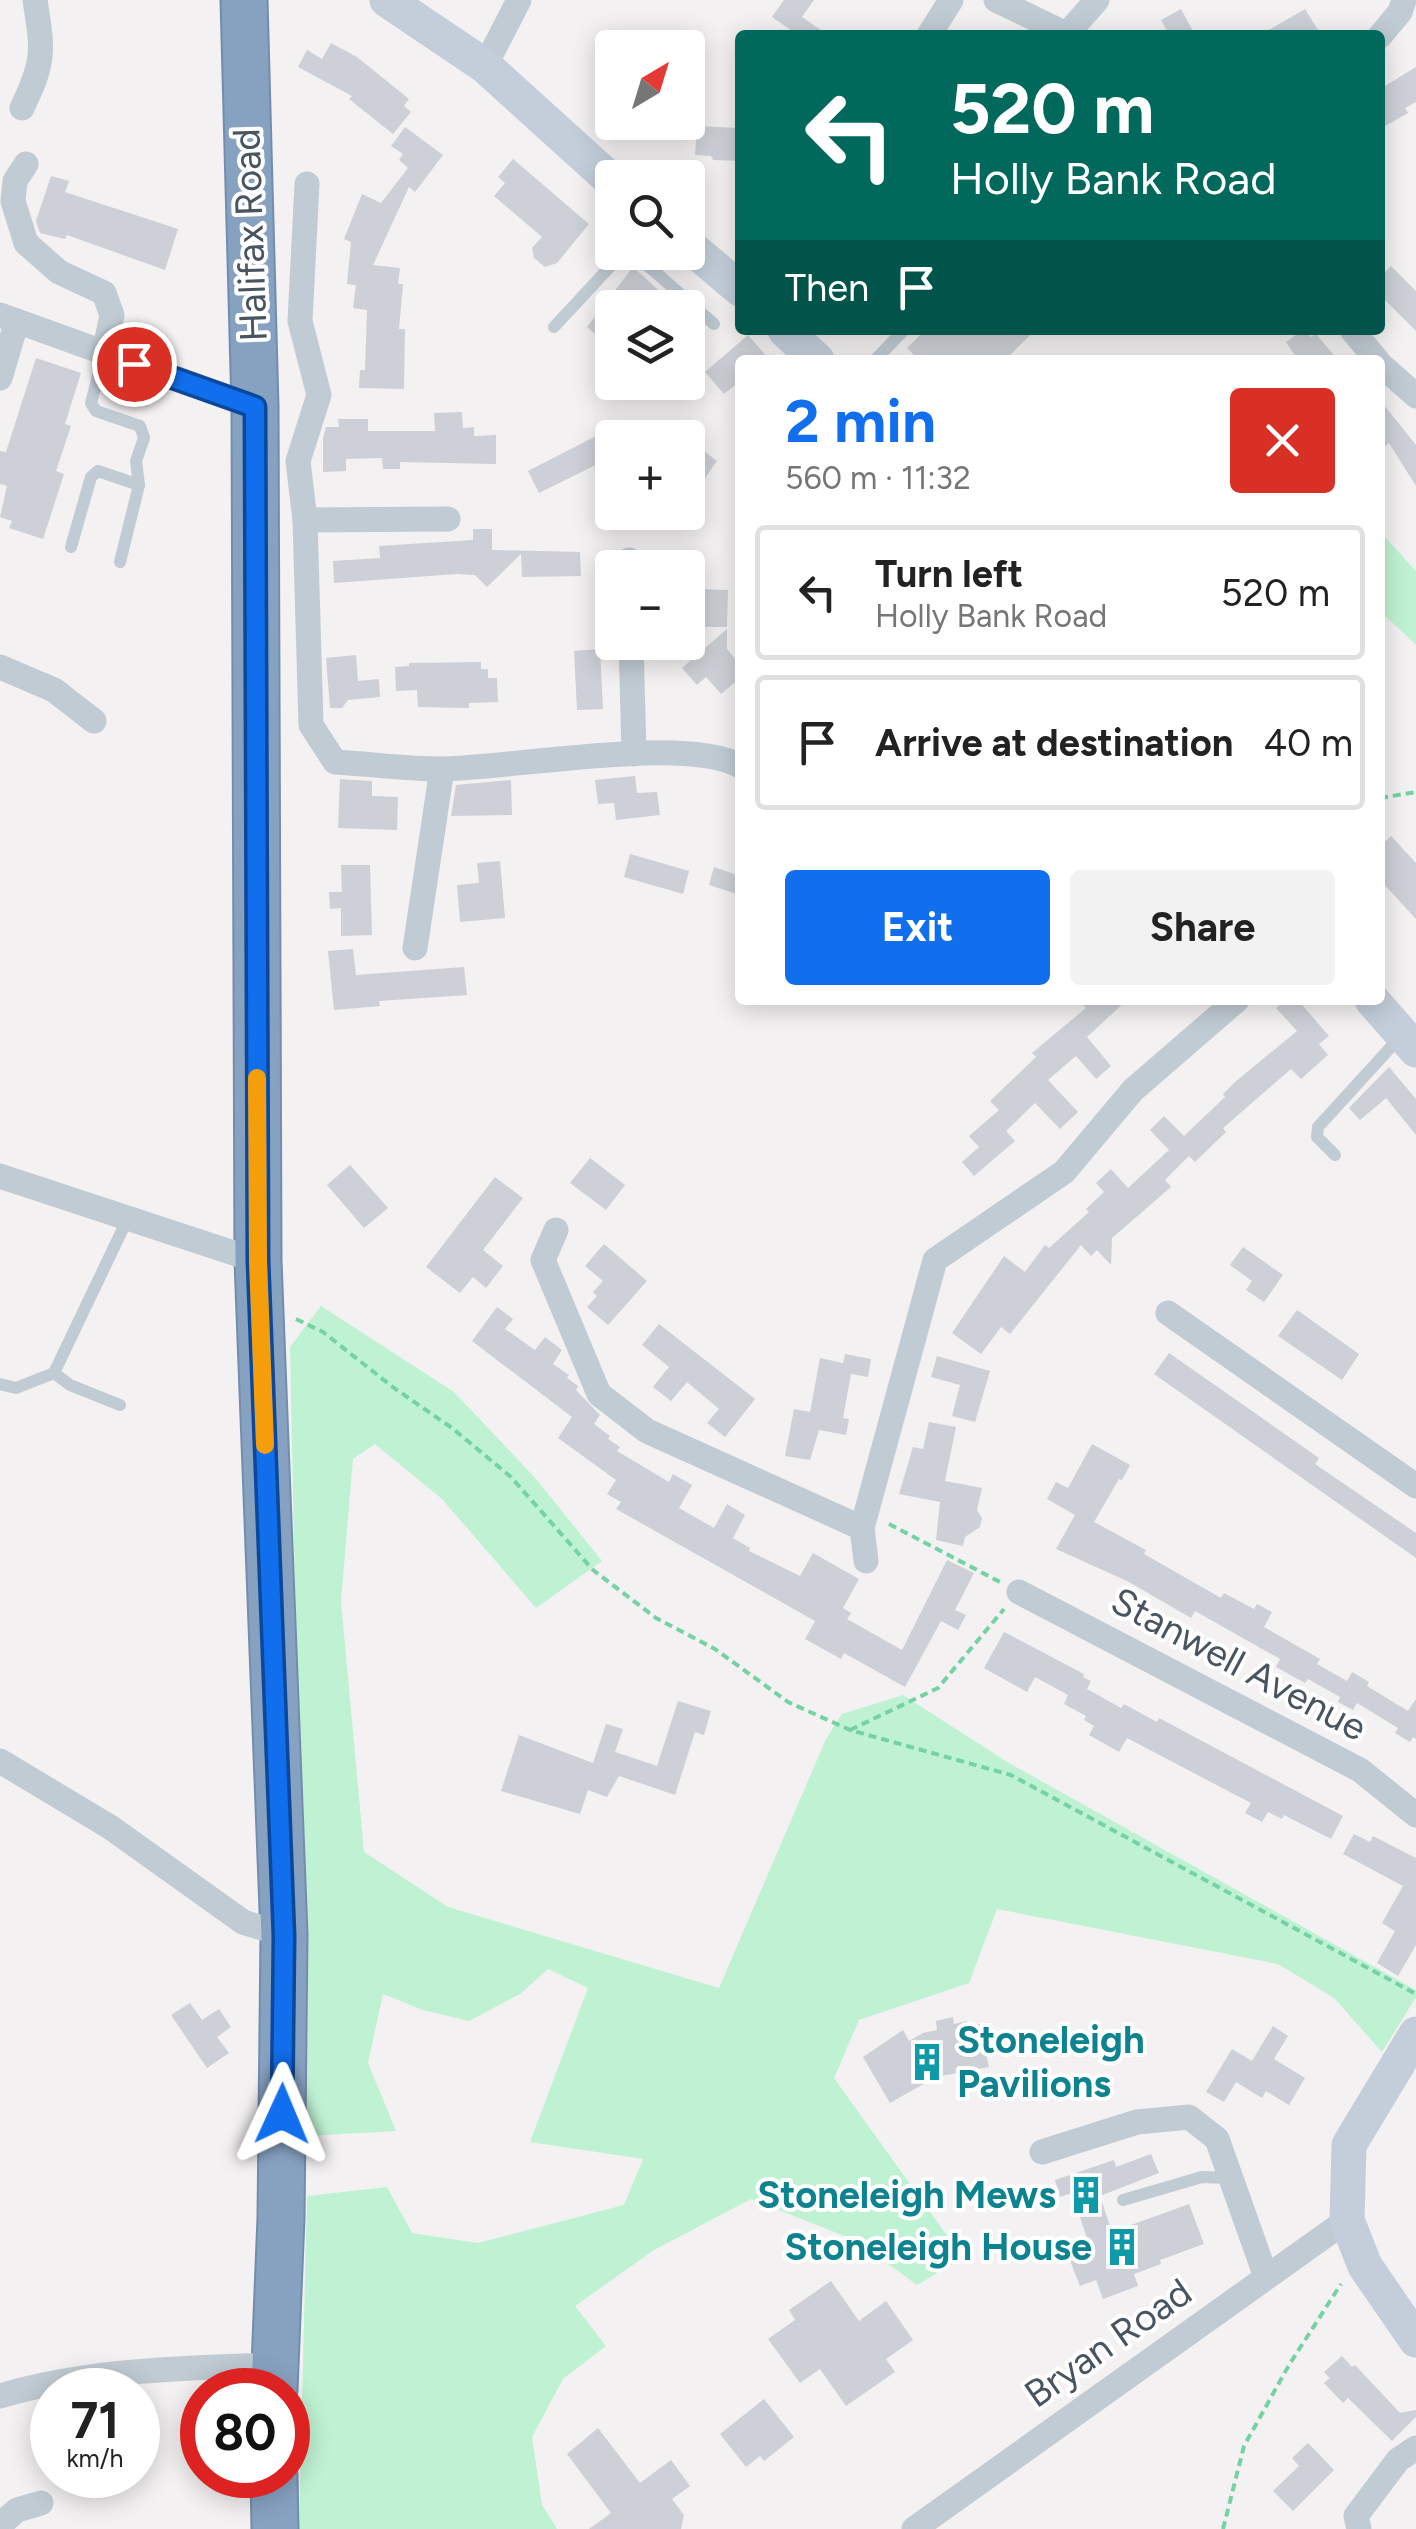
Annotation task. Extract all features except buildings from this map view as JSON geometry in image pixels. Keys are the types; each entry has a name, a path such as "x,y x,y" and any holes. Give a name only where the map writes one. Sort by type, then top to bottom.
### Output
{"highway":[{"name":"Halifax Road","path":"244,0 255,407 258,1282 284,1936 281,2218 274,2368"},
{"path":"274,2498 275,2529"}],"street":[{"path":"22,108 40,71 42,43 35,0"},
{"path":"386,0 485,66 595,166"},
{"path":"485,66 520,0"},
{"path":"932,30 951,0"},
{"path":"996,0 1057,30"},
{"path":"1071,30 1097,0"},
{"path":"1385,30 1400,12 1404,0"},
{"path":"26,164 15,180 13,200 26,243 60,272 104,293 112,315 104,353"},
{"path":"307,184 300,321 320,395 298,461 305,520 311,725 335,762 442,769 634,754 710,754 735,763"},
{"path":"705,256 735,276"},
{"path":"0,378 8,318 255,407"},
{"path":"790,335 812,355"},
{"path":"1356,335 1372,355"},
{"path":"1385,368 1416,396"},
{"path":"305,520 448,519"},
{"path":"631,660 634,754"},
{"path":"0,667 54,690 94,722"},
{"path":"415,948 442,769"},
{"path":"866,1561 864,1520 935,1260 1064,1172 1133,1090 1231,1005"},
{"path":"1376,1005 1409,1042"},
{"path":"0,1176 128,1218 258,1282"},
{"path":"556,1230 543,1260 599,1394 647,1431 864,1520"},
{"path":"1168,1313 1416,1486"},
{"name":"Stanwell Avenue","path":"1020,1592 1360,1770 1416,1815"},
{"path":"0,1761 110,1826 243,1922 284,1936"},
{"path":"1414,2332 1365,2266 1348,2220 1349,2145 1416,2034"},
{"path":"1042,2152 1137,2122 1189,2117 1217,2139 1266,2277"},
{"name":"Bryan Road","path":"914,2529 1348,2220"},
{"path":"0,2396 30,2387"},
{"path":"1359,2529 1356,2516 1398,2460 1416,2448"},
{"path":"0,2524 17,2510 41,2503"}],"lane":[{"path":"554,327 607,270"},
{"path":"653,270 714,324"},
{"path":"880,355 899,335"},
{"path":"104,353 91,404 96,410 140,426 144,438 136,461 139,485 120,562"},
{"path":"71,547 91,478 98,471 139,485"},
{"path":"1336,1155 1317,1138 1318,1127 1409,1042"},
{"path":"0,1384 16,1388 54,1374 128,1218"},
{"path":"54,1374 70,1385 120,1404"},
{"path":"1122,2200 1202,2176 1231,2178"}],"path":[{"path":"1385,797 1416,792"},
{"path":"258,1282 511,1477 593,1570 656,1618 715,1650 788,1702 850,1730 1011,1775 1416,1994"},
{"path":"850,1730 938,1688 1020,1592 864,1520"},
{"path":"1224,2529 1244,2446 1259,2416 1334,2292 1365,2266"}],"green space":[{"path":"1385,537 1416,571 1416,645 1385,616"},
{"path":"321,1306 454,1392 537,1480 602,1561 536,1608 442,1499 375,1444 353,1459 341,1601 364,1852 448,1907 719,1988 826,1739 842,1714 903,1695 1009,1763 1416,1990 1416,1997 1382,2052 1334,1998 1278,1964 997,1909 969,1983 859,2020 834,2078 963,2258 917,2285 857,2241 751,2199 654,2250 575,2306 606,2346 563,2379 532,2437 542,2505 557,2529 299,2529 300,2498 310,2498 310,2368 303,2368 307,2196 387,2187 412,2233 478,2243 624,2205 643,2159 530,2142 588,1988 548,1969 520,1994 469,2021 423,2010 383,1994 368,2063 396,2131 306,2136 290,1347"}],"slow traffic":[{"path":"257,1078 265,1445"}],"place":[{"name":"Stoneleigh Pavilions","path":"927,2062"},
{"name":"Stoneleigh Mews","path":"1086,2195"},
{"name":"Stoneleigh House","path":"1122,2247"}],"route":[{"path":"134,364 255,407 258,1261 284,1936 282,2114"}]}
